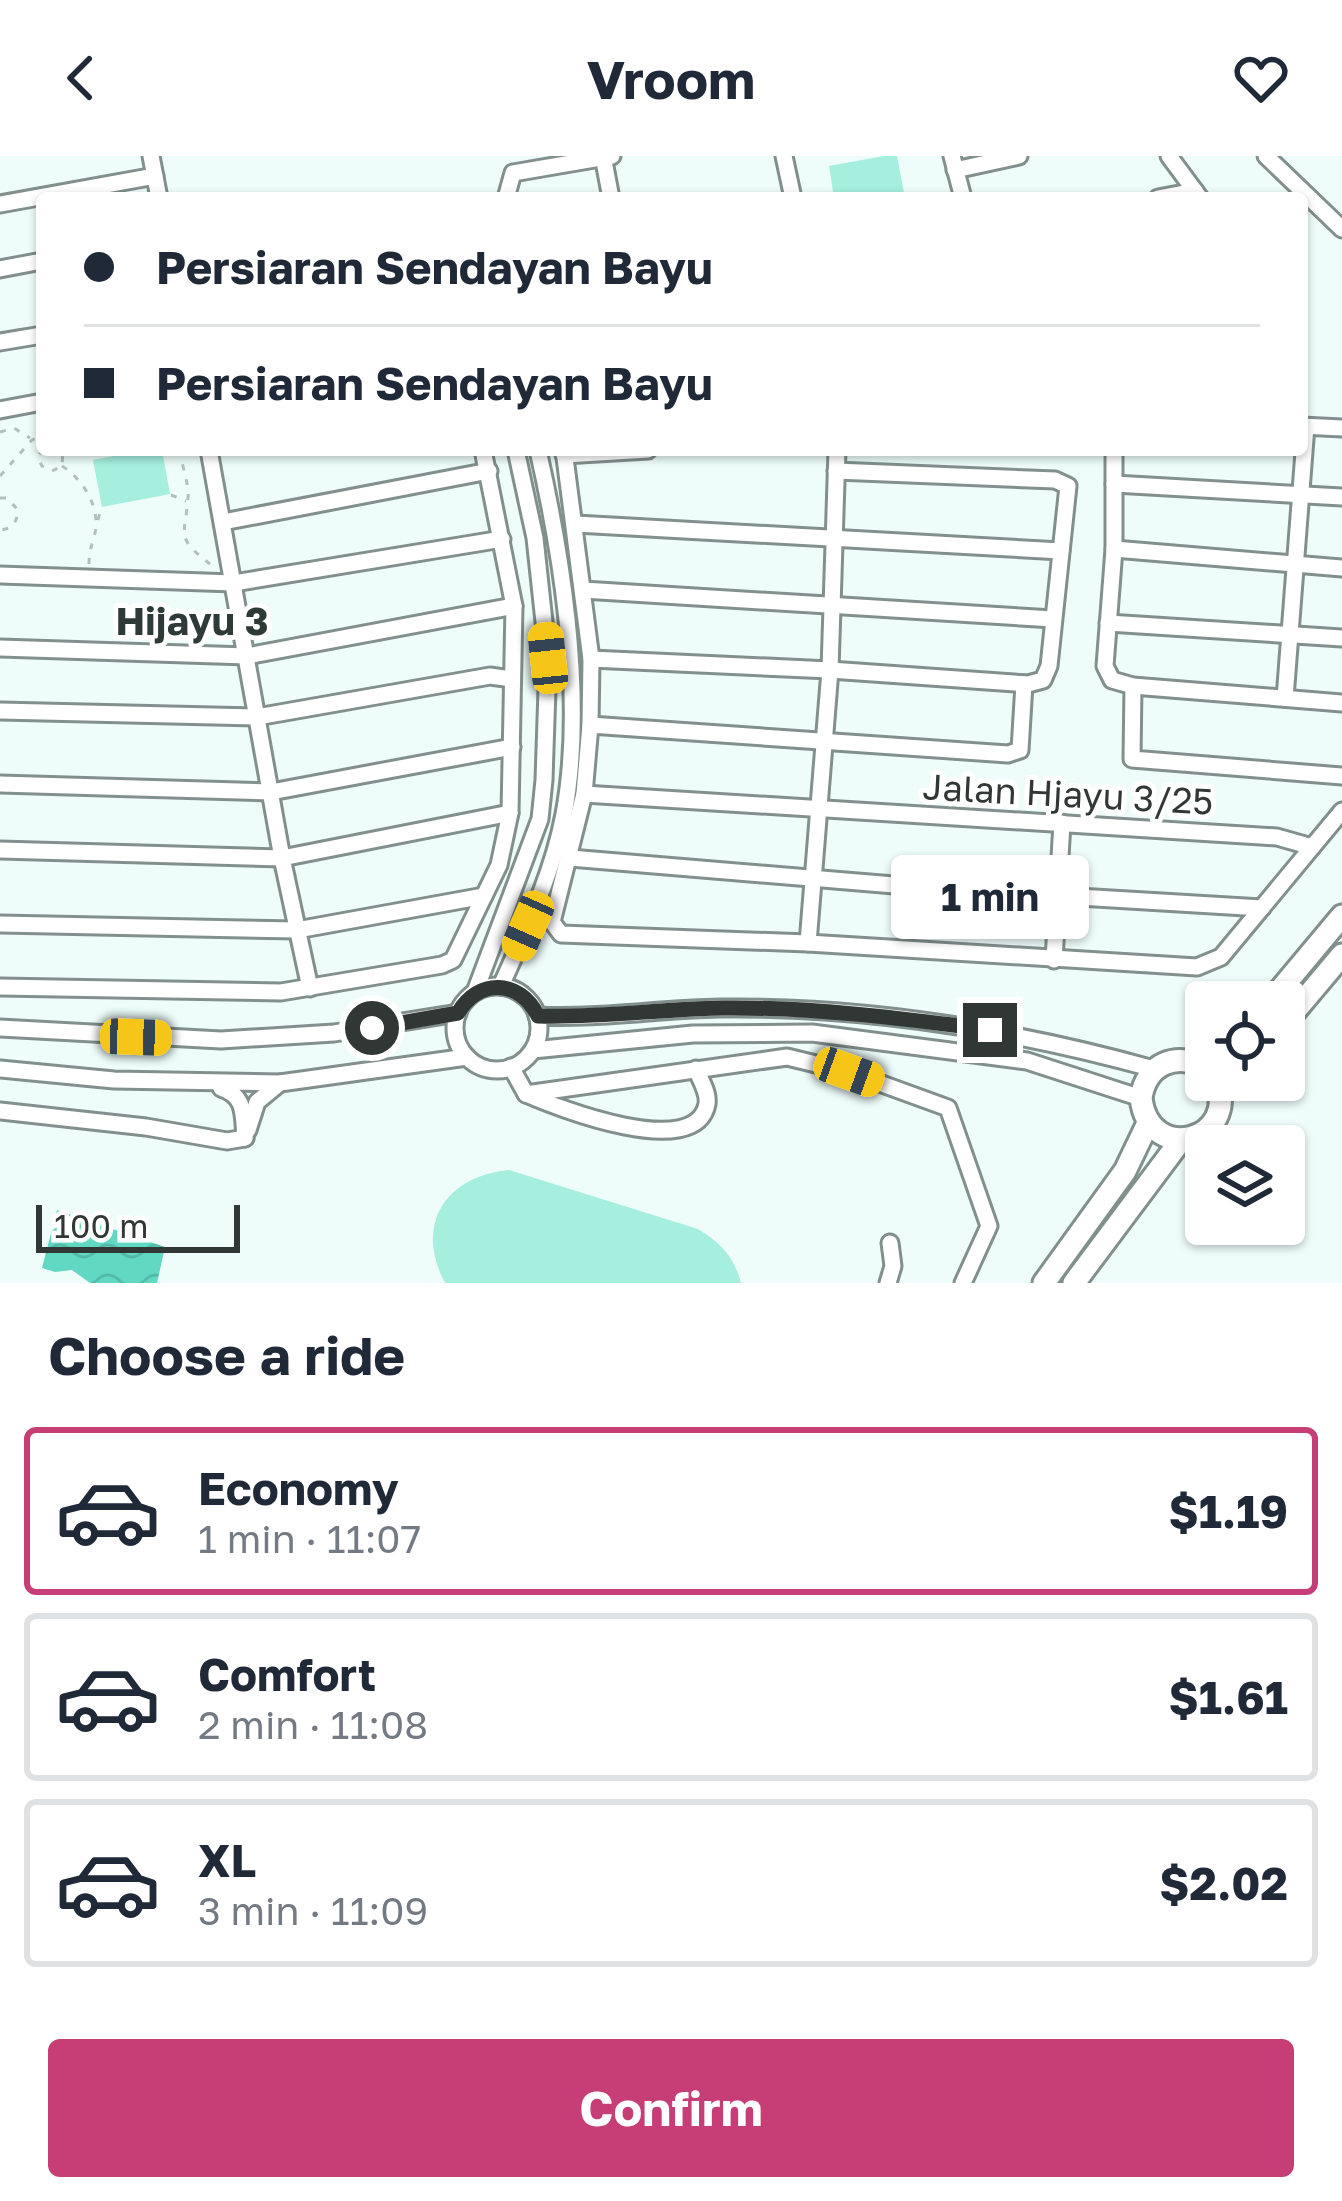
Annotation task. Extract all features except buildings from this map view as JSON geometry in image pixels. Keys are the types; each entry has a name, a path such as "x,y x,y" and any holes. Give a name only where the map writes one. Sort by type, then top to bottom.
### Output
{"main road":[{"path":"1288,981 1342,916"},
{"path":"1305,999 1342,955"},
{"path":"1181,1140 1157,1132 1148,1123 1141,1098 1154,1069 1185,1061"},
{"path":"1074,1283 1181,1140 1205,1132 1222,1101"},
{"path":"1043,1283 1126,1171 1148,1123"}],"street":[{"path":"151,156 158,192"},
{"path":"508,192 513,173 606,156 610,192"},
{"path":"784,156 789,192"},
{"path":"961,192 953,163 1019,156"},
{"path":"1169,156 1196,192"},
{"path":"1266,156 1303,192"},
{"path":"66,192 154,176"},
{"path":"0,204 36,197"},
{"path":"1308,197 1342,230"},
{"path":"0,269 36,262"},
{"path":"0,342 36,336"},
{"path":"0,410 36,403"},
{"path":"1308,426 1342,428"},
{"path":"213,456 282,859 310,988"},
{"path":"0,987 281,992 453,960 499,865 510,813 514,605 485,456"},
{"path":"475,992 501,986 524,995 538,1016 533,1050 511,1067 488,1069 467,1057 456,1036 458,1013 475,992 540,819 548,658 535,538 517,456"},
{"path":"501,986 528,926 556,839 568,778 571,658 556,529 539,456"},
{"path":"565,456 591,659 584,794 553,906 552,922 561,934 808,943 1197,967 1222,957 1342,811"},
{"path":"808,943 830,670 837,456"},
{"path":"1114,456 1114,549 1105,666 1112,680 1133,686 1342,703"},
{"path":"1286,698 1303,456"},
{"path":"223,522 489,471"},
{"path":"591,659 1024,684 1043,680 1069,492 1064,481 836,471"},
{"path":"1114,484 1342,497"},
{"path":"576,524 1060,551"},
{"path":"0,575 234,583 502,539"},
{"path":"1114,549 1342,568"},
{"path":"584,590 1053,619"},
{"path":"0,647 247,656 514,605"},
{"path":"1108,622 1342,638"},
{"path":"0,711 257,717 490,676 512,679"},
{"path":"590,725 1016,753 1020,750 1024,684"},
{"path":"1133,686 1132,759 1342,776"},
{"path":"0,784 271,792 512,747"},
{"name":"Jalan Hjayu 3/25","path":"584,794 1277,837 1312,847"},
{"path":"0,850 282,859 510,813"},
{"path":"1054,960 1062,823"},
{"path":"570,858 930,888 1262,908"},
{"path":"0,924 297,930 484,896"},
{"path":"538,1016 581,1018 722,1008 825,1011 990,1030 1154,1069"},
{"path":"0,1028 221,1040 334,1033 458,1013"},
{"path":"533,1050 693,1034 812,1033 1027,1061 1141,1098"},
{"path":"0,1069 114,1080 280,1083 467,1057"},
{"path":"526,1094 787,1057 849,1072 948,1108 988,1226 963,1283"},
{"path":"511,1067 526,1094 571,1113 669,1131 694,1124 706,1109 708,1097 696,1069"},
{"path":"205,1083 234,1092 243,1105 245,1138"},
{"path":"245,1138 257,1102 280,1083"},
{"path":"0,1111 146,1126 227,1141 245,1138"},
{"path":"888,1283 893,1266 890,1243"}],"path":[{"path":"0,432 14,428 32,440"},
{"path":"0,476 36,438"},
{"path":"39,456 42,466 52,471 62,466"},
{"path":"63,456 62,466 88,495 97,521"},
{"path":"180,456 188,502 181,530 184,540 210,564"},
{"path":"171,495 188,502"},
{"path":"0,498 7,498 18,510 9,529 0,530"},
{"path":"88,565 89,544 101,509"}],"shaded area":[{"path":"897,156 904,192 833,192 829,166"},
{"path":"163,456 170,494 102,507 93,460"},
{"path":"509,1170 698,1229 726,1252 741,1283 445,1283 433,1242 441,1207 468,1182"}],"water":[{"path":"57,1210 165,1247 157,1283 90,1283 72,1270 42,1268"}],"district":[{"name":"Hijayu 3","path":"192,621"}],"route":[{"path":"372,1028 458,1013 475,992 501,986 524,995 538,1016 768,1009 990,1030"}]}
